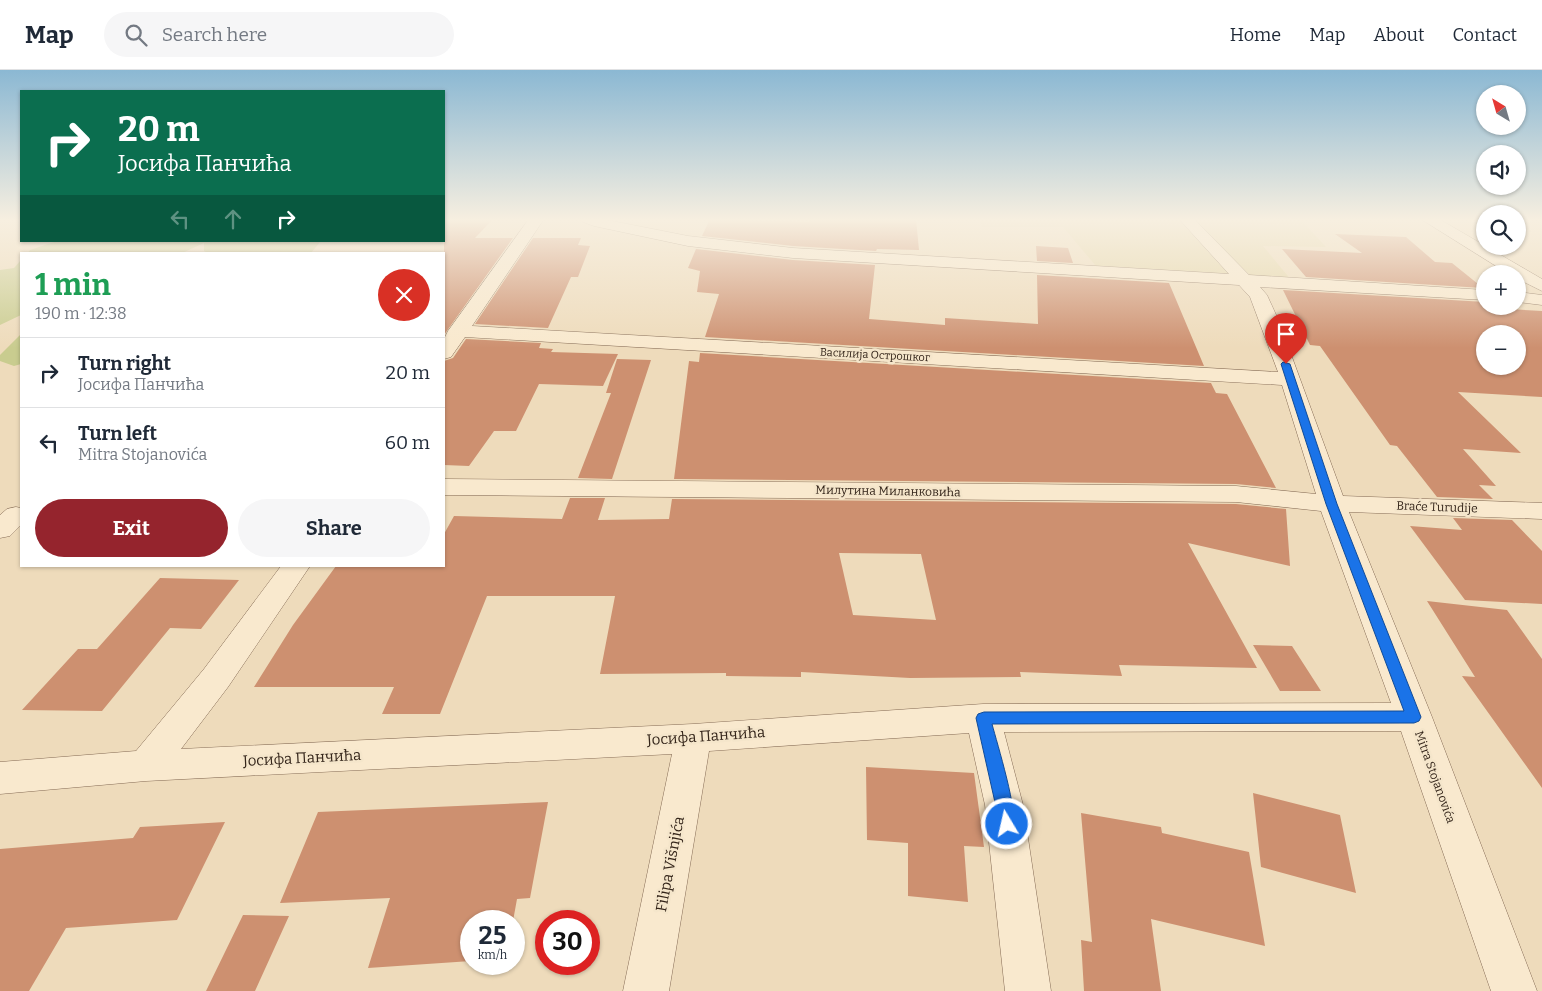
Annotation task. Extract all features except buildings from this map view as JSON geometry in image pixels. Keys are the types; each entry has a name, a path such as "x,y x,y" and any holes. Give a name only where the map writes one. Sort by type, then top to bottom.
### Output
{"street":[{"path":"445,351 507,262"},
{"path":"954,262 1476,293"},
{"name":"Mitra Stojanovića","path":"1227,262 1258,295 1291,379 1332,504 1414,717 1514,991"},
{"path":"1501,262 1542,286"},
{"path":"1526,298 1542,300"},
{"name":"Василија Острошког","path":"458,331 1291,379"},
{"name":"Милутина Миланковића","path":"445,487 1236,494 1332,504"},
{"name":"Braće Turudije","path":"1332,504 1542,511"},
{"path":"146,766 216,678 295,567"},
{"name":"Јосифа Панчића","path":"0,778 146,766 693,738 984,718 1414,717"},
{"path":"984,718 1004,805 1028,991"},
{"name":"Filipa Višnjića","path":"646,991 693,738"}],"shaded area":[{"path":"1093,262 1276,262 1292,281 1096,266"}],"green space":[{"path":"20,262 20,315 0,325 0,270 14,268"},
{"path":"20,335 20,364 14,366 0,361 0,355"}],"route":[{"path":"1007,824 984,718 1414,717 1332,504 1286,364"}]}
